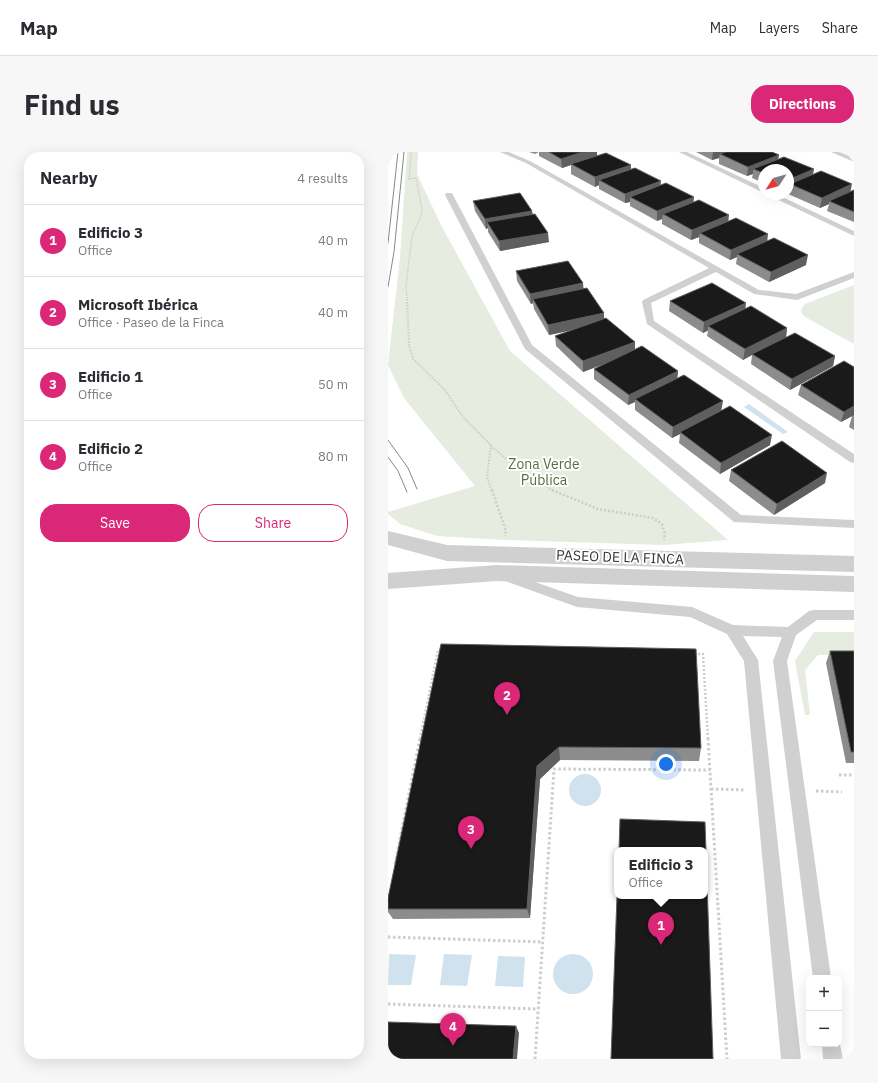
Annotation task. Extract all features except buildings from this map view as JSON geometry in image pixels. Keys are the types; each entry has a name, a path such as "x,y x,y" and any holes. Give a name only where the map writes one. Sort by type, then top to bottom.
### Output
{"street":[{"name":"PASEO DE LA FINCA","path":"388,538 447,553 501,564 854,584"},
{"name":"PASEO DE LA FINCA","path":"388,581 501,564 664,559 854,564"}],"lane":[{"path":"503,152 528,162 757,292 797,297 854,275"},
{"path":"682,152 758,188"},
{"path":"834,152 854,160"},
{"path":"449,195 528,347 738,519 854,524"},
{"path":"783,200 854,234"},
{"path":"715,269 646,302 650,322 854,459"},
{"path":"501,564 577,602 692,612 732,630 790,632"},
{"path":"822,975 780,661 790,632 814,615 854,614"},
{"path":"732,630 751,660 791,1059"},
{"path":"831,1047 833,1059"}],"path":[{"path":"388,164 389,152"},
{"path":"411,152 409,179 416,178 422,210 412,236 406,286 409,345 413,359 424,372 445,390 463,417 491,445 518,469 548,489 598,509 653,518 662,524 665,534 664,559"},
{"path":"491,445 487,477 506,531 501,564"},
{"path":"394,868 438,650 446,650"},
{"path":"688,654 704,654 727,1059"},
{"path":"535,1059 554,769 710,770"},
{"path":"839,775 854,775"},
{"path":"388,937 543,942"},
{"path":"388,1004 538,1009"}],"green space":[{"name":"Zona Verde Pública","path":"407,152 418,152 417,174 441,225 510,351 728,540 663,545 505,540 437,536 400,524 388,514 388,512 475,486 404,398 388,365 400,258"},
{"path":"854,285 854,344 805,317 801,312 805,304"},
{"path":"814,632 854,632 854,655 818,655 805,670 810,715 805,715 795,661"}],"water":[{"path":"749,404 788,432 783,434 744,407"},
{"path":"582,774 588,774 598,781 601,790 600,796 594,803 588,806 582,806 572,799 569,793 569,787 576,777"},
{"path":"389,954 416,955 411,985 388,985"},
{"path":"444,954 472,955 467,986 440,985"},
{"path":"569,954 577,954 584,957 590,963 593,974 590,985 584,991 577,994 569,994 562,991 556,985 553,978 553,970 556,963 562,957"},
{"path":"498,956 525,957 523,987 495,986"}],"tram line":[{"path":"388,243 398,152"},
{"path":"388,287 394,252 404,152"},
{"path":"388,440 408,468 417,489"},
{"path":"388,457 398,471 407,492"}],"place":[{"name":"Microsoft Ibérica","path":"507,715"},
{"name":"Edificio 1","path":"471,849"},
{"name":"Edificio 3","path":"661,945"},
{"name":"Edificio 2","path":"453,1046"}]}
